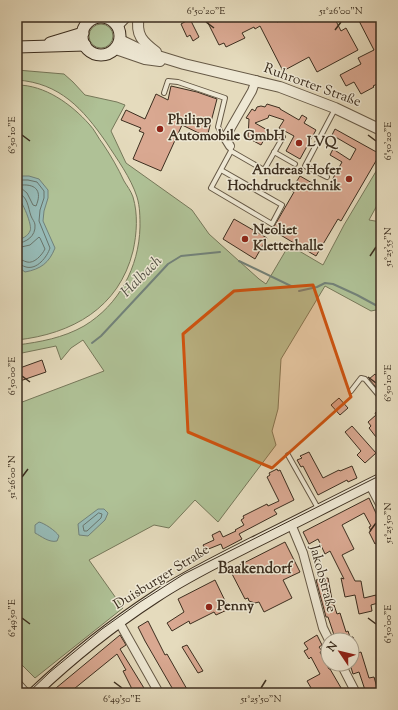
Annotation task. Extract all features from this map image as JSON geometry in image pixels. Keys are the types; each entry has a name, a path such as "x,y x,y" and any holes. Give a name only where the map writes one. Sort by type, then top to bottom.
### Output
{"main road":[{"path":"113,20 120,35 118,44 105,55 94,53 85,45 83,33 87,24 95,17 105,17 113,20 125,17"},
{"path":"42,46 83,33"},
{"path":"17,47 85,45"},
{"name":"Duisburger Straße","path":"34,693 53,675 119,622 155,596 187,577 381,479"}],"street":[{"name":"Ruhrorter Straße","path":"139,17 138,30 140,36 146,44 161,56"},
{"name":"Ruhrorter Straße","path":"118,44 184,64"},
{"name":"Ruhrorter Straße","path":"118,44 145,59 184,64 256,80 280,87 335,108 381,130"},
{"path":"231,149 225,138 252,91 256,80"},
{"path":"370,484 381,506"},
{"name":"Jakobstraße","path":"291,524 303,553 325,632"},
{"path":"119,622 159,693"},
{"path":"345,672 356,693"},
{"path":"17,683 26,693"}],"lane":[{"path":"164,92 168,81 178,82 225,98 218,127 225,138"},
{"path":"327,178 305,166 335,108"},
{"path":"221,170 282,205 272,224 210,188 231,149 264,170 283,137"},
{"path":"274,152 295,164"},
{"path":"351,391 361,378 365,379 381,398"},
{"path":"288,455 319,510"}],"highlighted area":[{"path":"313,285 351,397 272,468 188,432 183,334 234,291"}],"green space":[{"path":"101,24 106,25 112,31 112,41 106,47 101,48 96,47 90,41 89,36 90,31 96,25"},
{"path":"17,70 64,74 85,95 125,105 111,131 126,163 192,210 209,234 266,284 289,245 323,265 344,225 381,163 381,198 369,220 381,222 381,309 371,311 325,286 281,359 278,409 272,431 276,445 218,522 195,500 169,528 154,525 89,560 123,608 35,678 17,660 17,404 104,371 83,340 71,348 61,360 56,346 17,354 17,345 43,341 68,334 84,326 107,307 125,284 131,270 139,242 140,220 138,201 131,183 106,142 88,119 69,100 58,92 46,86 17,80"},
{"path":"17,85 38,88 57,97 74,109 91,126 112,158 132,195 136,210 136,224 133,251 126,271 117,288 105,303 90,315 56,332 17,340"}],"water":[{"path":"17,176 29,176 39,179 48,190 48,198 43,221 55,248 50,258 44,264 36,269 25,272 17,266 17,240 26,236 31,228 22,203 17,197"},
{"path":"98,509 104,509 108,513 105,520 88,536 79,535 78,524"},
{"path":"39,522 50,528 59,536 57,541 48,540 35,533 35,525"}],"building":[{"path":"205,17 275,17 277,22 286,17 334,17 341,31 346,28 358,50 317,72 309,57 283,71 260,26 255,29 254,27 242,33 245,38 226,47 224,43 219,45"},
{"path":"357,17 381,17 381,82 361,94 354,82 346,86 340,75 361,64 358,58 374,50"},
{"path":"190,19 199,37 193,41 190,35 187,37 181,24"},
{"name":"Philipp Automobile GmbH","path":"171,86 197,92 217,99 207,137 182,125 161,171 133,159 144,133 139,131 141,128 121,120 126,110 145,119 156,94 168,100"},
{"path":"267,104 280,108 299,120 302,115 307,118 304,123 316,130 300,159 286,151 294,136 279,128 284,120 269,115 268,118 255,123 269,131 261,145 248,138 249,119 246,118 252,109 255,111 257,107 265,107"},
{"path":"335,129 380,154 341,221 338,219 316,256 272,230 294,192 289,189 293,183 295,184 300,176 326,191 342,162 330,155 333,149 350,160 356,149 332,135"},
{"name":"Neoliet Kletterhalle","path":"234,219 267,238 255,259 223,239"},
{"path":"42,360 46,372 17,382 17,369"},
{"path":"375,374 381,382 381,393 369,379"},
{"path":"339,398 348,408 340,415 331,405"},
{"path":"381,407 381,433 376,437 369,428 371,426 368,422 376,415 375,413"},
{"path":"352,426 376,453 365,463 357,455 361,451 345,432"},
{"path":"309,452 323,478 339,470 340,471 352,466 357,478 348,482 347,480 318,495 303,466 301,467 297,460 302,458 300,456"},
{"path":"277,469 278,471 280,470 294,500 274,510 277,514 239,534 242,539 223,549 221,544 206,550 203,545 214,540 212,535 220,531 223,537 236,531 235,530 244,525 241,520 244,518 243,516 267,504 268,506 279,501 267,477 270,475 269,473"},
{"path":"369,498 381,524 381,551 377,543 375,544 369,532 371,531 369,527 371,526 364,513 342,525 354,549 342,555 355,581 361,581 364,598 376,595 378,603 371,605 372,611 359,614 355,595 345,597 341,578 344,579 330,551 325,554 318,539 309,544 303,532"},
{"path":"285,542 300,572 283,580 292,598 264,612 259,602 255,603 249,601 248,598 245,599 230,570"},
{"path":"328,578 333,605 337,614 340,613 346,632 333,632 328,617 326,617 316,580"},
{"path":"215,580 229,609 216,615 214,612 190,624 189,621 172,631 167,623 184,612 178,599"},
{"path":"148,621 165,655 167,654 188,691 184,693 175,693 145,641 138,627"},
{"path":"120,635 126,645 120,649 147,693 134,693 123,671 126,670 117,654 69,693 50,693"},
{"path":"317,635 320,641 320,672 332,672 344,693 314,693 307,681 320,674 311,657 309,659 304,651 308,649 304,643"},
{"path":"187,645 203,671 198,673 182,647"},
{"path":"361,652 369,678 374,677 378,691 366,693 359,672"}],"waterway":[{"name":"Halbach","path":"92,343 101,336 168,264 181,256 220,252"},
{"name":"Halbach","path":"239,261 293,287"},
{"name":"Halbach","path":"299,291 317,287 325,283 333,284 381,308"}],"tram line":[{"path":"28,693 50,672 102,629 140,602 184,574 381,475"}],"place":[{"name":"Philipp Automobile GmbH","path":"160,129"},
{"name":"LVQ","path":"299,143"},
{"name":"Andreas Hofer Hochdrucktechnik","path":"349,179"},
{"name":"Neoliet Kletterhalle","path":"245,239"},
{"name":"Penny","path":"209,607"}],"district":[{"name":"Baakendorf","path":"255,569"}]}
